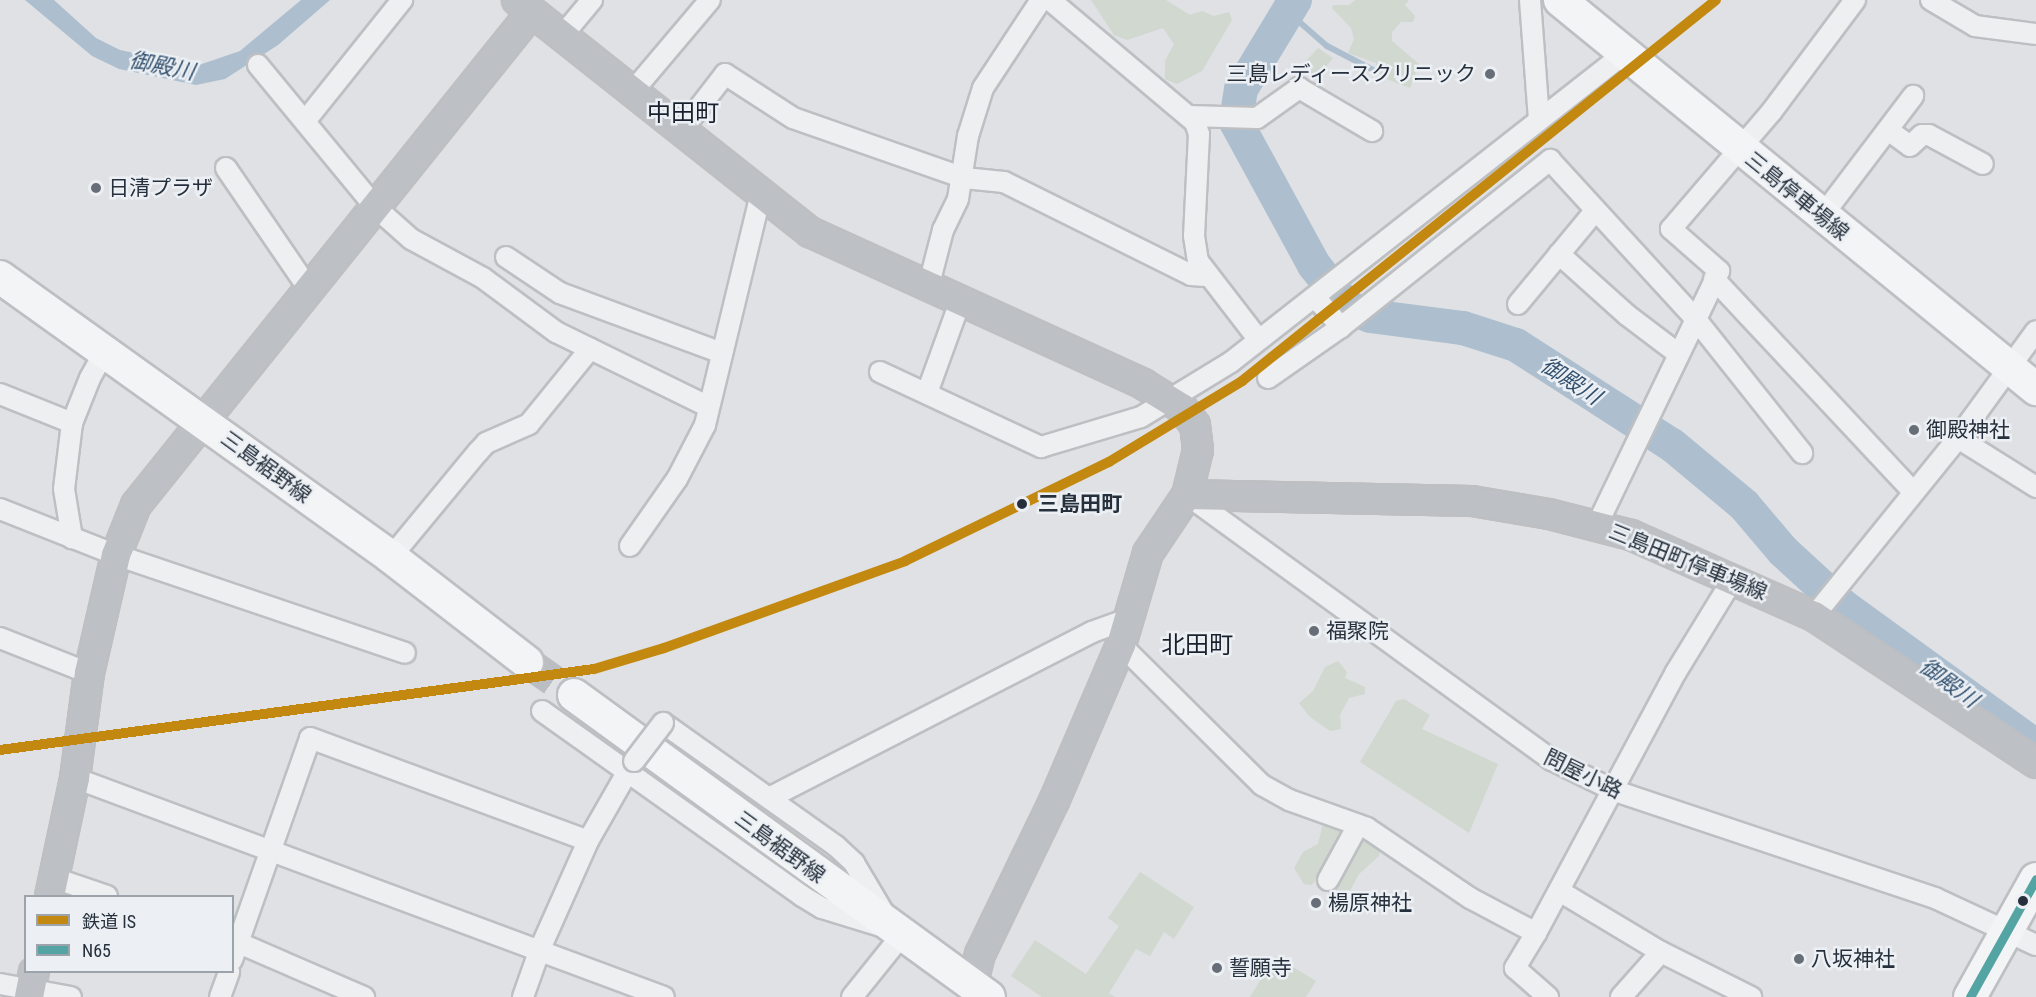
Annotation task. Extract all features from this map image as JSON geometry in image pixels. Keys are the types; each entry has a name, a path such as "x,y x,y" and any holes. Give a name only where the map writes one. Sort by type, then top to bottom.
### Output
{"main road":[{"name":"三島停車場線","path":"1560,0 1739,149 2036,389"},
{"name":"三島裾野線","path":"0,277 391,557 527,662"},
{"name":"三島裾野線","path":"574,695 977,993"},
{"path":"1970,997 2036,879"}],"street":[{"path":"306,120 402,0"},
{"path":"562,36 592,0"},
{"path":"633,91 710,0"},
{"path":"928,288 943,230 964,178 968,136 983,88 1041,0"},
{"path":"1050,0 1190,116 1199,134 1194,236 1198,261 1206,276 1258,339"},
{"path":"1530,0 1539,119"},
{"path":"1597,525 1694,317 1719,271 1671,229 1739,149 1855,0"},
{"path":"1931,0 1975,26 2036,34"},
{"path":"96,895 52,887 75,778 89,673 116,555 136,505 375,207 524,6 810,232 1171,400 1195,425 1198,439 1195,471 1187,495 1148,554 1124,632 1055,799 980,954 977,993"},
{"path":"880,372 1041,447 1115,426 1171,400 1215,374 1624,54"},
{"path":"258,65 306,120 375,207 411,238 483,278 541,322 590,349 709,406"},
{"path":"681,131 725,74 793,118 964,178 1004,182 1191,275 1206,276"},
{"path":"1190,116 1250,118 1278,106 1299,88 1372,132"},
{"path":"1822,216 1913,96"},
{"path":"1888,130 1910,146 1922,135 1929,135 1983,164"},
{"path":"1268,378 1341,327 1550,160 1694,317 1802,453"},
{"path":"226,168 309,289"},
{"path":"630,546 689,460 709,406 761,193"},
{"path":"1518,304 1595,211"},
{"path":"1559,254 1627,315 1677,353"},
{"path":"506,257 560,293 722,353"},
{"path":"1714,279 1913,492"},
{"path":"1317,295 1341,327"},
{"path":"927,393 960,302"},
{"path":"1814,616 1958,438 2006,367 2036,331"},
{"path":"391,557 486,443 529,424 590,349"},
{"path":"72,538 64,489 72,423 104,353"},
{"path":"0,394 72,423"},
{"path":"1958,438 2036,487"},
{"name":"三島田町停車場線","path":"1187,495 1450,499 1597,525 1631,535 1814,616 2036,763"},
{"name":"問屋小路","path":"1187,495 1533,749 1615,791 1935,898 2008,929 2036,945"},
{"path":"0,509 116,555 405,653"},
{"path":"1548,997 1515,968 1561,892 1676,672 1733,579"},
{"path":"771,797 1092,632 1124,632 1262,785 1289,800 1358,825 1470,898 1536,933"},
{"path":"0,638 89,673"},
{"path":"542,711 629,767 822,908 895,932"},
{"path":"524,997 540,949 588,841 629,767 663,723 771,797 854,863 882,906 895,932"},
{"path":"364,997 234,947 273,851 310,738 588,841"},
{"path":"75,778 664,997"},
{"path":"1328,880 1358,825"},
{"path":"1561,892 1661,952 1751,997"},
{"path":"852,997 895,932"},
{"path":"1621,997 1661,952"},
{"path":"220,997 229,973"},
{"path":"0,984 31,986 71,997"}],"shaded area":[{"path":"1091,0 1166,0 1190,15 1202,11 1214,16 1229,12 1232,20 1202,71 1177,84 1165,79 1165,61 1174,44 1163,28 1127,40 1114,35"},
{"path":"1355,0 1409,0 1405,5 1415,16 1413,22 1401,22 1392,32 1392,41 1419,64 1410,88 1384,78 1378,73 1376,63 1348,53 1354,39 1351,28 1332,8 1333,5 1349,5"},
{"path":"1318,48 1333,58 1316,79 1309,74 1307,60"},
{"path":"1338,661 1347,672 1345,678 1365,687 1365,694 1349,698 1340,715 1341,729 1330,731 1309,716 1299,703 1313,691 1325,667"},
{"path":"1404,699 1430,715 1422,729 1498,764 1469,833 1360,762 1396,701"},
{"path":"1324,819 1376,840 1380,850 1379,856 1359,874 1340,909 1335,908 1338,902 1331,894 1335,884 1323,875 1311,885 1304,884 1294,868 1303,852 1318,844"},
{"path":"1140,872 1194,907 1174,939 1164,932 1150,956 1136,949 1109,993 1115,997 1042,997 1011,976 1035,940 1086,974 1119,926 1108,918"},
{"path":"1275,956 1316,981 1306,997 1250,997"}],"water":[{"path":"25,0 54,0 96,38 120,50 196,66 240,51 301,0 330,0 278,45 225,79 196,85 119,69 92,56"}],"waterway":[{"name":"御殿川","path":"1295,0 1241,89 1236,122 1314,265 1347,307 1370,316 1463,328 1516,345 1672,445 1744,505 1783,551 1843,606 2036,746"},
{"path":"1288,12 1327,46 1375,71"}],"tunnel":[{"path":"527,662 574,695"}],"rail line":[{"name":"IS","path":"0,750 594,669 664,648 905,561 1109,462 1242,381 1716,0"}],"transit line":[{"name":"N65","path":"1970,997 2036,879"}],"place":[{"name":"三島レディースクリニック","path":"1490,74"},
{"name":"日清プラザ","path":"96,188"},
{"name":"御殿神社","path":"1914,430"},
{"name":"三島田町","path":"1022,504"},
{"name":"福聚院","path":"1314,631"},
{"name":"楊原神社","path":"1316,903"},
{"name":"八坂神社","path":"1799,959"},
{"name":"誓願寺","path":"1217,968"}],"district":[{"name":"中田町","path":"683,114"},
{"name":"北田町","path":"1197,646"}]}
